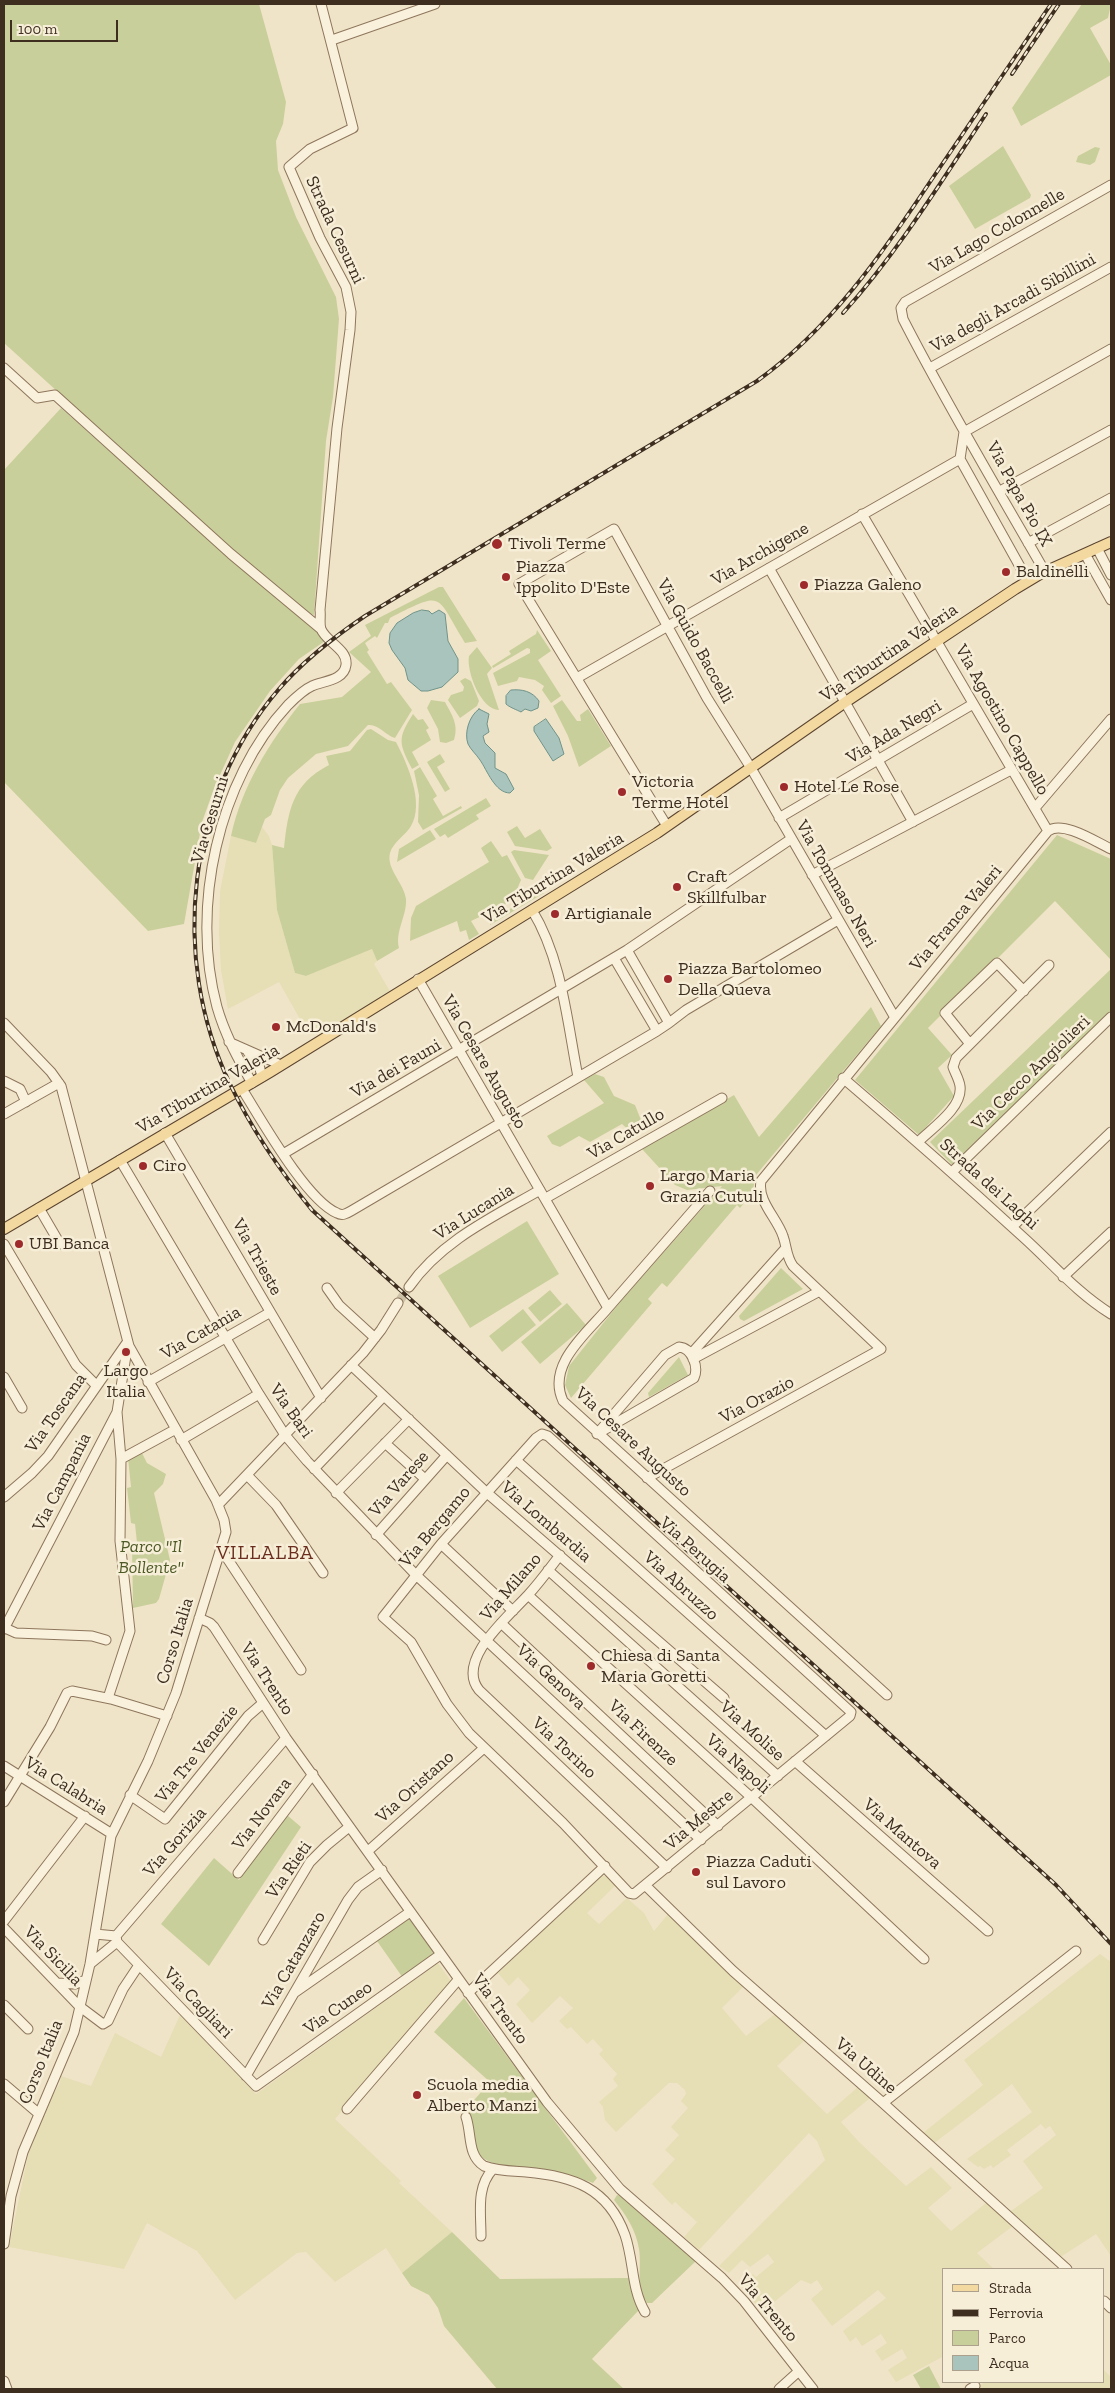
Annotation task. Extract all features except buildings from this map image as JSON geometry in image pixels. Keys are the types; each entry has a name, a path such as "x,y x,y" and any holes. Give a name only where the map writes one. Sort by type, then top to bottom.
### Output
{"main road":[{"name":"Via Tiburtina Valeria","path":"4,1229 281,1066 418,979 667,826 844,703 1028,581 1111,542"}],"street":[{"name":"Strada Cesurni","path":"321,4 332,40 334,58 353,128 314,147 289,167 320,238 346,287 351,312 337,428 320,610 321,629"},
{"path":"332,40 435,4"},
{"name":"Via Lago Colonnelle","path":"901,308 905,302 1111,185"},
{"name":"Via degli Arcadi Sibillini","path":"930,368 1111,267"},
{"name":"Via Papa Pio IX","path":"901,308 903,319 964,432 1000,491 1044,572"},
{"path":"964,432 1111,348"},
{"path":"4,368 37,398 55,395 231,554 321,629"},
{"path":"1000,491 1111,430"},
{"name":"Via Papa Pio IX","path":"964,432 960,459 1028,581"},
{"name":"Via Archigene","path":"577,678 960,459"},
{"path":"1028,543 1111,498"},
{"name":"Via Agostino Cappello","path":"862,514 1048,831"},
{"name":"Via Guido Baccelli","path":"577,678 519,584 614,529 708,698 751,768"},
{"path":"1097,548 1111,575"},
{"path":"1085,554 1111,600"},
{"path":"769,568 913,822"},
{"name":"Via Cesurni","path":"252,1083 229,1042 215,999 209,963 208,914 214,857 232,792 263,737 288,705 301,692 336,677 345,669 343,654 321,629"},
{"path":"577,678 667,826"},
{"name":"Via Ada Negri","path":"779,818 973,704"},
{"path":"1111,719 1037,812 1111,850"},
{"name":"Via Tommaso Neri","path":"751,768 894,1016"},
{"path":"812,875 1012,770"},
{"path":"1048,831 1056,827 1068,829"},
{"name":"Via Franca Valeri","path":"882,1349 792,1266 785,1249 782,1231 760,1192 761,1181 843,1078 1048,831"},
{"name":"Via dei Fauni","path":"283,1154 627,950 791,839"},
{"path":"532,910 547,937 561,989 578,1077"},
{"path":"242,1089 283,1154 314,1195 333,1211 342,1215 351,1212 499,1122 657,1031 686,1010 838,920"},
{"path":"627,950 670,1023"},
{"path":"614,958 657,1031"},
{"path":"970,1044 945,1013 997,964 1024,991"},
{"path":"918,1142 957,1101 960,1088 953,1064 970,1044 1050,965"},
{"name":"Via Cesare Augusto","path":"418,979 608,1308 568,1355 561,1367 558,1379 563,1400 887,1696"},
{"name":"Via Cecco Angiolieri","path":"952,1172 1111,1017"},
{"path":"4,1023 59,1083 4,1114"},
{"path":"229,1042 281,1066"},
{"path":"245,1049 259,1065 262,1077"},
{"name":"Strada dei Laghi","path":"843,1078 952,1172 1082,1294 1111,1314"},
{"path":"4,1081 20,1089 26,1102"},
{"name":"Corso Italia","path":"4,2244 15,2181 38,2112 69,2046 80,2006 90,1964 112,1834 167,1716 226,1526 218,1505 148,1382 128,1342 59,1083"},
{"name":"Via Catullo","path":"546,1198 722,1098"},
{"path":"1012,1227 1111,1132"},
{"name":"Via Trieste","path":"165,1133 320,1398"},
{"name":"Via Bari","path":"120,1160 225,1338 285,1435 376,1535 416,1575 488,1640"},
{"name":"Via Lucania","path":"409,1287 427,1264 449,1244 540,1190"},
{"path":"608,1308 710,1191"},
{"path":"39,1208 60,1244"},
{"path":"1063,1277 1111,1232"},
{"path":"4,1244 76,1365 96,1385"},
{"path":"692,1357 785,1249"},
{"path":"327,1288 343,1309 375,1338"},
{"path":"692,1357 818,1292"},
{"path":"218,1505 351,1365 375,1338 398,1303"},
{"name":"Via Catania","path":"148,1382 270,1313"},
{"name":"Via Toscana","path":"4,1497 42,1463 128,1342"},
{"name":"Via Campania","path":"4,1628 116,1412 128,1342"},
{"path":"683,1348 692,1357 696,1370 694,1378 598,1434 672,1349 683,1348"},
{"name":"Via Orazio","path":"647,1478 882,1349"},
{"name":"Via Lombardia","path":"351,1365 486,1492 724,1698"},
{"path":"4,1377 22,1408"},
{"path":"635,1390 637,1401 645,1407"},
{"path":"181,1440 259,1394"},
{"path":"314,1469 384,1396"},
{"path":"108,1698 130,1631 120,1534 120,1459 116,1412"},
{"path":"336,1493 409,1419"},
{"path":"120,1459 176,1430"},
{"name":"Via Perugia","path":"516,1460 536,1438 542,1434 548,1436 848,1708 851,1712 850,1716"},
{"path":"385,1443 425,1479"},
{"name":"Via Varese","path":"376,1535 447,1455"},
{"name":"Via Bergamo","path":"484,1748 447,1704 411,1642 384,1617 442,1544 516,1460"},
{"name":"Via Abruzzo","path":"516,1460 826,1736"},
{"path":"246,1476 276,1505 323,1574"},
{"path":"442,1544 513,1611"},
{"path":"220,1549 301,1670"},
{"name":"Via Milano","path":"488,1640 560,1555"},
{"name":"Via Molise","path":"548,1570 778,1776"},
{"name":"Via Napoli","path":"528,1595 752,1798 924,1959"},
{"name":"Via Trento","path":"199,1618 214,1627 286,1738 547,2102 608,2177 638,2207 730,2286 751,2309 813,2389"},
{"name":"Via Firenze","path":"501,1623 718,1826"},
{"path":"4,1628 16,1633 92,1636 106,1640"},
{"name":"Via Genova","path":"488,1640 701,1840"},
{"name":"Via Torino","path":"488,1640 474,1667 473,1678 477,1687 667,1868"},
{"path":"4,1802 50,1727 66,1693 72,1692 108,1698 167,1716"},
{"name":"Via Tre Venezie","path":"130,1795 165,1819 248,1716 263,1703"},
{"name":"Via Mestre","path":"605,1866 629,1893 634,1894 638,1892 850,1716"},
{"name":"Via Gorizia","path":"90,1964 116,1939 286,1738"},
{"path":"468,1993 605,1866 547,1807 484,1748"},
{"name":"Via Oristano","path":"368,1851 484,1748"},
{"name":"Via Mantova","path":"795,1761 988,1931"},
{"name":"Via Calabria","path":"4,1766 20,1778 112,1834"},
{"name":"Via Novara","path":"238,1873 312,1774"},
{"path":"4,1921 85,1816"},
{"name":"Via Rieti","path":"262,1940 310,1862 327,1845 350,1827"},
{"name":"Via Catanzaro","path":"246,2076 291,1995 350,1898 358,1887 382,1870"},
{"name":"Via Udine","path":"646,1886 726,1965 883,2102 1066,2268"},
{"path":"291,1995 410,1912"},
{"name":"Via Sicilia","path":"5,1932 80,2006 101,2023 106,2023 122,1989 140,1966"},
{"path":"95,1934 116,1939"},
{"name":"Via Cagliari","path":"116,1939 256,2086"},
{"path":"883,2102 1076,1951"},
{"name":"Via Cuneo","path":"256,2086 440,1955"},
{"path":"56,1983 75,1984 86,1980"},
{"path":"347,2109 458,1980"},
{"path":"4,2005 28,2029"},
{"path":"4,2084 38,2112"},
{"path":"466,2117 473,2155 482,2165 493,2169 558,2176 596,2192 606,2202 623,2230 631,2255 636,2292 645,2312"},
{"path":"481,2236 482,2187 485,2178 493,2169"},
{"path":"596,2192 608,2177"},
{"path":"779,2389 799,2371"},
{"path":"4,2380 7,2389"}],"shaded area":[{"path":"262,827 269,836 272,845 277,910 295,973 306,976 372,949 377,961 374,964 391,993 321,1034 309,1035 279,982 228,1009 221,970 219,932 220,891 231,836 256,843"},
{"path":"600,1876 606,1876 616,1885 587,1913 599,1924 627,1898 644,1913 654,1931 669,1913 744,1986 722,2008 746,2036 775,2014 804,2041 777,2066 827,2114 858,2087 870,2098 841,2122 859,2142 906,2186 931,2167 952,2188 928,2208 951,2231 986,2203 1013,2226 977,2253 993,2268 942,2268 942,2357 896,2382 888,2370 907,2358 902,2349 882,2361 875,2351 887,2343 881,2334 862,2346 856,2337 850,2342 843,2331 886,2298 878,2290 832,2326 811,2299 823,2289 817,2280 811,2284 801,2280 762,2312 743,2288 746,2286 743,2282 753,2274 756,2277 774,2262 768,2254 750,2267 742,2260 729,2273 719,2266 825,2160 817,2141 809,2133 699,2250 684,2237 697,2222 675,2202 672,2205 652,2184 675,2159 665,2150 679,2135 671,2127 688,2108 681,2101 686,2094 685,2090 677,2083 669,2083 616,2132 605,2120 603,2107 599,2102 618,2086 613,2079 617,2074 599,2054 603,2050 593,2039 587,2044 571,2027 567,2029 559,2021 573,2008 560,1996 532,2023 516,2004 530,1990 518,1977 509,1986 498,1973"},
{"path":"1100,1954 1111,1962 1111,2256 1096,2234 1059,2258 1008,2213 1043,2188 1023,2161 1056,2135 1050,2126 1045,2129 1041,2124 1007,2150 1011,2155 993,2168 991,2165 984,2169 980,2166 978,2167 967,2159 1032,2112 1012,2084 933,2144 923,2133 983,2085 964,2060"},
{"path":"438,1963 451,1981 450,1985 335,2119 401,2181 399,2183 452,2232 402,2273 386,2248 335,2282 306,2252 297,2253 235,2300 197,2251 147,2223 124,2269 9,2247 28,2155 47,2105 60,2083 61,2076 91,2086 115,2033 161,2057 180,2015 256,2094"},
{"path":"1105,2371 1111,2377 1111,2389 973,2389 983,2383 1105,2383"}],"green space":[{"path":"4,4 259,4 286,102 283,124 276,141 278,170 296,217 336,297 339,319 333,397 326,441 314,615 307,613 221,540 4,343"},
{"path":"1082,4 1111,4 1108,18 1090,28 1111,65 1111,75 1021,126 1012,108"},
{"path":"1003,146 1031,195 1030,198 975,229 949,186"},
{"path":"1095,147 1100,148 1095,162 1090,165 1076,162 1078,156"},
{"path":"61,408 325,641 299,659 270,691 235,742 215,786 202,822 184,924 148,931 4,782 4,470"},
{"path":"439,587 443,587 477,641 465,643 443,606 437,602 421,603 390,618 377,638 375,636 365,643 369,650 367,652 387,684 391,682 412,710 395,738 375,726 368,725 348,746 316,754 288,778 280,790 271,815 265,819 256,843 231,836 249,783 267,750 300,704 342,697 371,672 349,652 371,636 365,625"},
{"path":"537,630 551,651 538,660 561,696 551,703 542,690 544,686 535,680 519,677 517,681 498,686 493,673 530,653 530,649 527,648 493,668 492,666 511,654 509,651 536,634"},
{"path":"477,647 492,668 487,674 499,710 486,704 472,680 469,656"},
{"path":"465,678 471,681 479,701 477,706 460,718 448,700 451,695 463,691 464,687 460,681"},
{"path":"431,700 445,702 455,725 454,740 446,743 440,742 438,729 427,708"},
{"path":"562,700 577,721 581,721 580,715 588,709 611,746 579,767 568,736 553,706"},
{"path":"413,714 418,720 423,719 429,728 426,730 431,740 412,752 419,765 412,769 402,747 402,736"},
{"path":"371,729 388,740 396,742 413,783 415,795 415,817 411,826 394,845 389,859 406,899 398,942 399,948 377,961 372,949 306,976 295,973 277,910 272,845 284,848 290,810 294,800 307,781 329,765 326,756 350,751 367,730"},
{"path":"440,754 445,762 437,767 450,789 445,792 427,762"},
{"path":"420,767 437,796 433,799 443,816 461,806 462,808 423,830 418,822 419,795 414,771"},
{"path":"486,798 491,806 476,815 479,819 448,838 445,834 440,837 434,829"},
{"path":"517,826 525,838 540,829 552,848 547,851 515,846 507,832"},
{"path":"430,830 436,839 397,862 399,849"},
{"path":"1057,835 1111,859 1111,960 1055,901 928,1028 952,1055 938,1068 954,1096 919,1135 855,1080"},
{"path":"491,841 502,857 507,855 521,880 518,887 521,893 503,906 471,921 479,934 469,940 466,930 460,932 457,921 410,941 411,918 416,906 489,862 481,848"},
{"path":"514,850 549,855 533,880 525,878 511,852"},
{"path":"537,886 541,886 544,893 490,925 491,920 532,896"},
{"path":"1111,969 1111,1011 952,1165 930,1142"},
{"path":"871,1007 881,1026 756,1175 752,1194 740,1208 737,1205 667,1287 662,1283 648,1299 652,1303 571,1398 565,1385 569,1366 621,1301 722,1186 687,1190 675,1185 642,1149 734,1095 759,1137"},
{"path":"595,1074 604,1077 614,1096 635,1105 645,1130 635,1136 622,1124 590,1142 579,1136 560,1147 552,1144 547,1136 604,1103 584,1080"},
{"path":"527,1221 559,1274 470,1328 438,1276"},
{"path":"781,1268 803,1289 744,1321 740,1319 739,1316"},
{"path":"550,1290 562,1304 540,1322 528,1308"},
{"path":"567,1303 586,1325 540,1364 521,1342"},
{"path":"523,1309 536,1325 502,1352 489,1336"},
{"path":"679,1357 688,1375 649,1397 648,1393"},
{"name":"Parco \"Il Bollente\"","path":"141,1451 147,1463 166,1474 163,1484 154,1493 170,1560 159,1599 156,1603 133,1608 132,1544 137,1543 135,1524 131,1523 127,1488 131,1487 128,1458"},
{"path":"287,1815 301,1827 209,1966 161,1924 214,1858 239,1880"},
{"path":"409,1918 436,1955 403,1978 377,1941"},
{"path":"464,1998 597,2178 593,2183 555,2171 497,2164 487,2161 475,2148 467,2108 490,2082 434,2032"},
{"path":"617,2195 622,2196 696,2261 652,2303 647,2303 643,2297 640,2284 638,2242 630,2223 614,2200"},
{"path":"452,2232 500,2279 629,2278 639,2310 592,2359 624,2389 497,2389 444,2326 438,2308 429,2295 411,2286 402,2273"},
{"path":"929,2366 941,2389 921,2389 913,2375"}],"water":[{"path":"422,610 429,611 432,614 439,610 445,614 448,641 458,659 458,672 442,687 428,691 421,691 408,680 405,668 389,643 390,633 397,623"},
{"path":"511,690 523,690 533,695 539,701 538,708 531,711 525,709 521,712 507,705 506,696"},
{"path":"479,709 489,714 487,724 489,732 483,736 485,743 495,753 495,768 506,774 514,789 510,793 505,792 496,785 468,744 468,725 472,716"},
{"path":"546,719 559,738 564,754 553,761 534,731 534,727"}],"tunnel":[{"path":"398,1303 409,1287"}],"railway":[{"path":"1051,4 894,235 854,288 809,338 757,381 365,616 342,632 289,678 248,731 224,778 207,828 197,879 194,931 199,984 211,1035 230,1084 267,1150 312,1210 1056,1885 1111,1944"},
{"path":"1012,74 1059,4"},
{"path":"843,313 901,241 986,114"}],"place":[{"name":"Tivoli Terme","path":"497,544"},
{"name":"Baldinelli","path":"1006,572"},
{"name":"Piazza Ippolito D'Este","path":"506,577"},
{"name":"Piazza Galeno","path":"804,585"},
{"name":"Hotel Le Rose","path":"784,787"},
{"name":"Victoria Terme Hotel","path":"622,792"},
{"name":"Craft Skillfulbar","path":"677,887"},
{"name":"Artigianale","path":"555,914"},
{"name":"Piazza Bartolomeo Della Queva","path":"668,979"},
{"name":"McDonald's","path":"276,1027"},
{"name":"Ciro","path":"143,1166"},
{"name":"Largo Maria Grazia Cutuli","path":"650,1186"},
{"name":"UBI Banca","path":"19,1244"},
{"name":"Largo Italia","path":"126,1352"},
{"name":"Chiesa di Santa Maria Goretti","path":"591,1666"},
{"name":"Piazza Caduti sul Lavoro","path":"696,1872"},
{"name":"Scuola media Alberto Manzi","path":"417,2095"}],"district":[{"name":"VILLALBA","path":"265,1553"}]}
